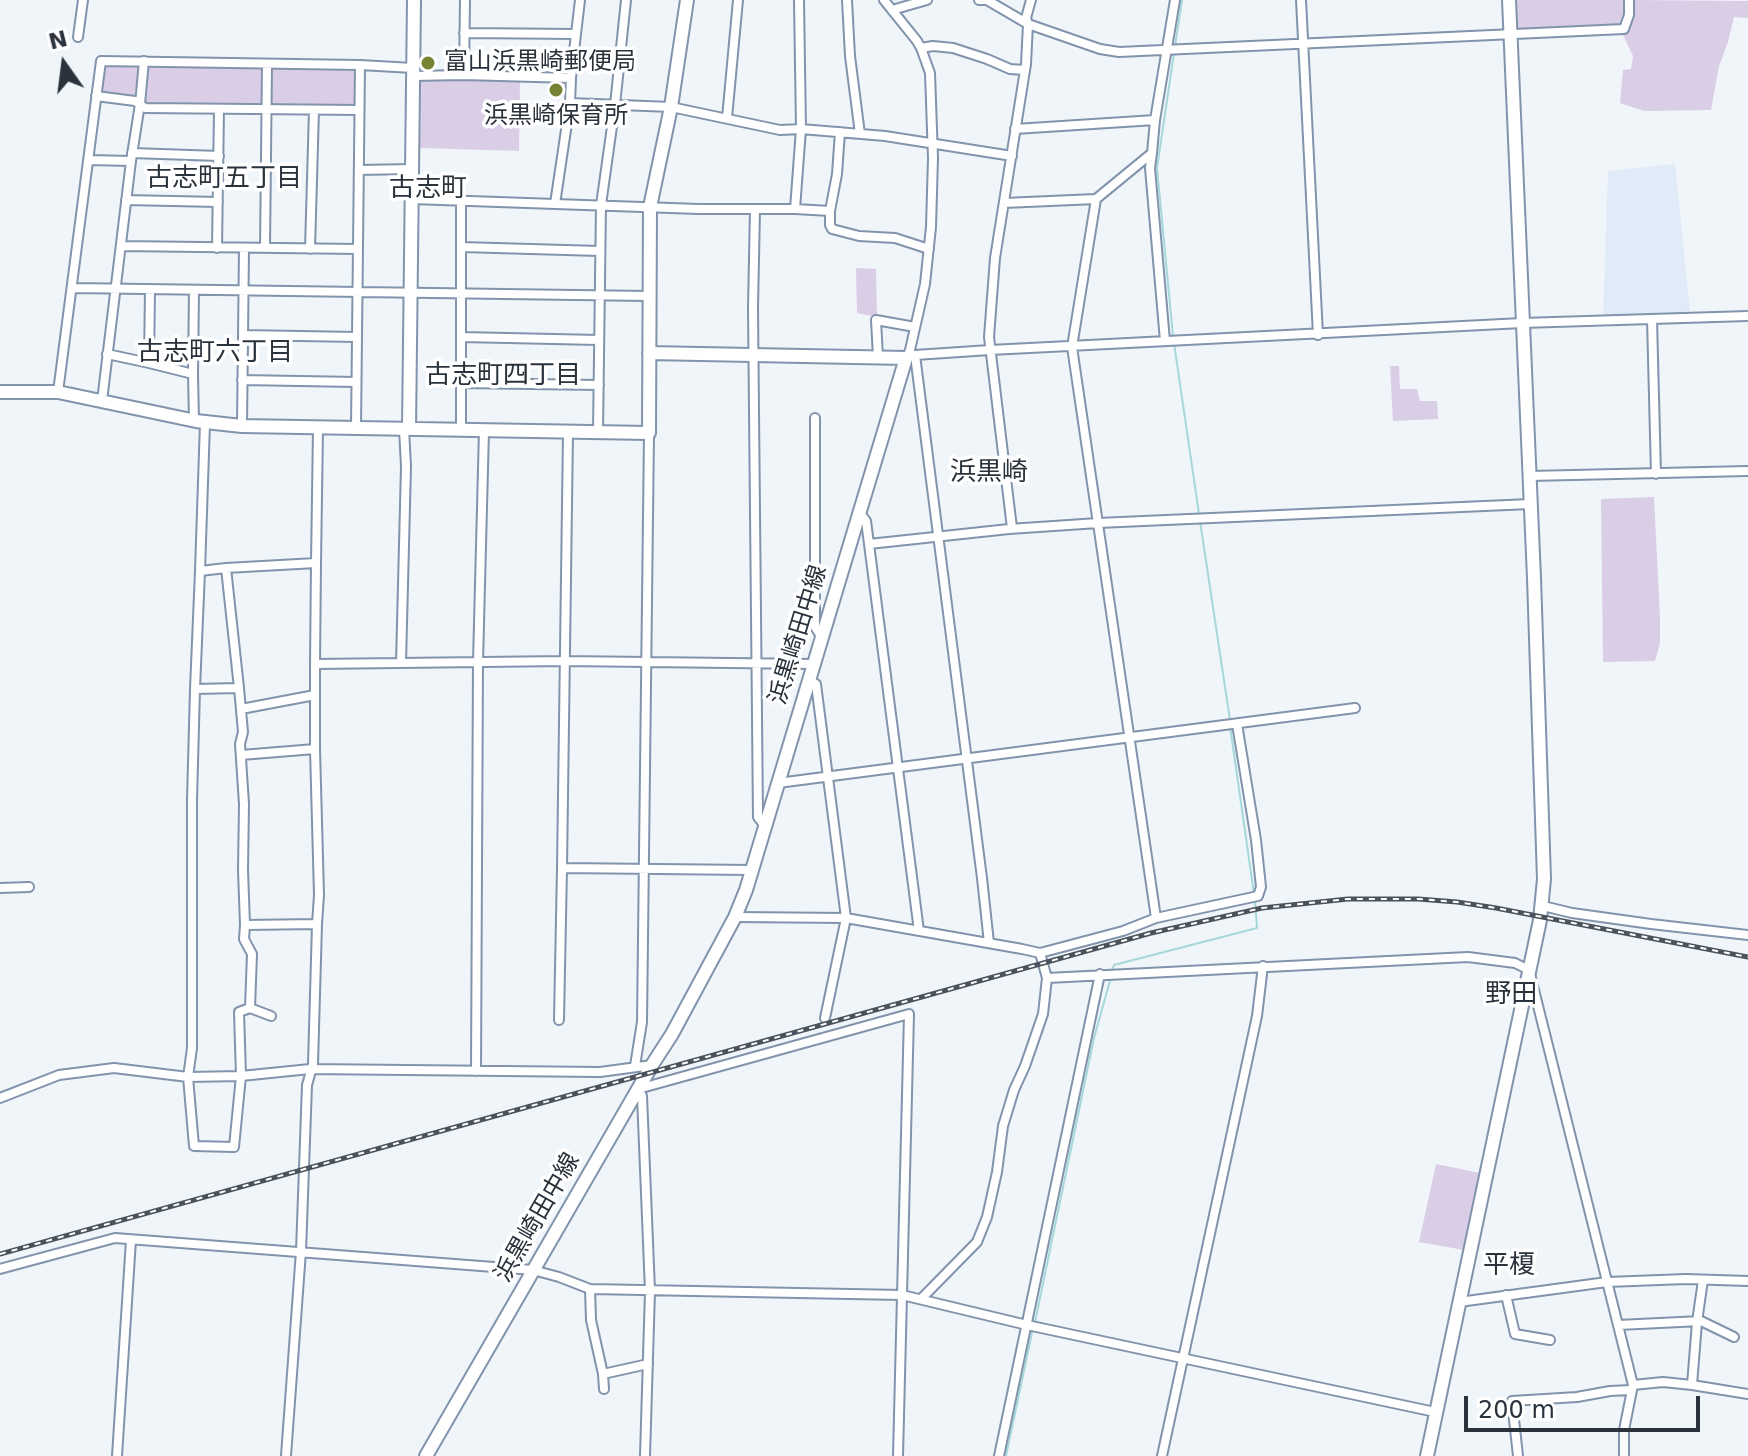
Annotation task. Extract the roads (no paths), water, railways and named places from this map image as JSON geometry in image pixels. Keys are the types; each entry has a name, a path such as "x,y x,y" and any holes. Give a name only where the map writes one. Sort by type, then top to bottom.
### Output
{"street":[{"path":"78,37 83,0"},
{"path":"401,663 411,293 414,0"},
{"path":"464,75 465,0"},
{"path":"555,204 570,103 580,0"},
{"path":"598,432 601,205 626,0"},
{"path":"635,1066 642,1022 650,207 671,107 687,0"},
{"path":"727,118 738,0"},
{"path":"795,209 801,129 799,0"},
{"path":"847,0 850,56 860,134"},
{"path":"884,0 921,48 930,73 933,185 929,249 910,356 938,537 989,943"},
{"path":"892,10 927,0"},
{"path":"979,0 987,0 1028,24 1100,49 1119,52 1624,29 1629,15 1629,0"},
{"path":"1012,528 990,350 995,258 1025,70 1026,18 1031,0"},
{"path":"1165,341 1150,168 1175,0"},
{"path":"1301,0 1318,335"},
{"path":"1427,1456 1543,906 1542,812 1509,0"},
{"path":"464,33 576,34"},
{"path":"921,48 953,48 1010,69 1025,70"},
{"path":"58,392 101,61 360,65 413,72 571,78"},
{"path":"102,401 144,61"},
{"path":"265,248 267,64"},
{"path":"356,428 360,65"},
{"path":"96,96 135,101 145,108 359,110"},
{"path":"570,103 671,107 780,130 860,134 1012,156"},
{"path":"217,248 219,109"},
{"path":"310,249 314,110"},
{"path":"1015,129 1155,120"},
{"path":"840,132 830,211 832,229 859,236 895,238 929,249"},
{"path":"1004,203 1096,199 1152,153"},
{"path":"89,160 219,156"},
{"path":"359,170 412,169"},
{"path":"412,199 830,211"},
{"path":"1096,199 1072,347 1156,918"},
{"path":"126,200 218,202"},
{"path":"461,201 461,430"},
{"path":"755,209 758,817 765,826"},
{"path":"121,246 358,249"},
{"path":"461,247 600,251"},
{"path":"242,426 244,248"},
{"path":"73,288 648,296"},
{"path":"149,363 150,289"},
{"path":"194,290 193,374 199,422 200,571 192,800 192,1048 188,1077 194,1146 234,1147 241,1076 239,1012 250,1008 271,1016"},
{"path":"649,353 910,356 1522,323 1748,316"},
{"path":"1652,319 1656,474"},
{"path":"878,357 876,320 915,327"},
{"path":"243,335 357,337"},
{"path":"461,337 599,340"},
{"path":"107,354 193,374"},
{"name":"浜黒崎田中線","path":"426,1456 678,1022 735,917 910,356"},
{"path":"242,380 356,382"},
{"path":"461,383 599,385"},
{"path":"0,392 58,392 199,422 242,426 649,433"},
{"path":"815,418 815,627 821,636"},
{"path":"286,1456 301,1251 307,1085 313,1064 319,895 315,749 318,428"},
{"path":"476,1071 478,662 484,430"},
{"path":"559,1020 568,432"},
{"path":"1529,476 1748,471"},
{"path":"869,544 1012,528 1530,504"},
{"path":"859,512 866,521 919,931"},
{"path":"200,571 316,563"},
{"path":"226,568 241,709 244,939 252,954 250,1008"},
{"path":"315,664 565,661 813,664"},
{"path":"808,680 816,684 846,918 825,1018"},
{"path":"195,689 239,688"},
{"path":"241,709 315,695"},
{"path":"778,783 1355,708"},
{"path":"735,917 846,918 1040,953 1123,931 1156,918 1258,896 1261,887 1256,840 1237,724"},
{"path":"241,755 315,749"},
{"path":"562,868 752,870"},
{"path":"0,888 29,887"},
{"path":"1543,906 1572,913 1748,935"},
{"path":"245,925 317,924"},
{"path":"921,1299 977,1242 987,1217 1003,1126 1043,1014 1047,978 1040,953"},
{"path":"1047,978 1468,957 1515,963 1529,970 1632,1387 1624,1430 1624,1456"},
{"path":"1162,1456 1257,1016 1263,966"},
{"path":"999,1456 1100,974"},
{"path":"645,1456 650,1291 642,1096 638,1089 909,1014 898,1456"},
{"path":"0,1098 59,1075 114,1068 188,1077 241,1076 310,1069 600,1072 652,1065"},
{"path":"0,1269 115,1238 533,1270 590,1289 902,1295 1027,1325 1435,1412"},
{"path":"117,1456 131,1240"},
{"path":"1692,1385 1703,1280"},
{"path":"1459,1302 1607,1282 1748,1281"},
{"path":"590,1289 591,1320 604,1389"},
{"path":"1506,1295 1515,1334 1550,1340"},
{"path":"1618,1325 1701,1321 1734,1337"},
{"path":"603,1374 648,1364"},
{"path":"1518,1456 1512,1401 1577,1397 1663,1382 1748,1394"}],"waterway":[{"path":"1175,46 1182,0"},
{"path":"1173,336 1157,168 1174,53"},
{"path":"1174,343 1199,514"},
{"path":"1200,521 1230,720"},
{"path":"1230,726 1254,894"},
{"path":"1112,970 1114,965 1257,928 1255,901"},
{"path":"1035,1322 1094,1038 1111,977"},
{"path":"1006,1456 1033,1328"}],"railway":[{"path":"0,1254 1151,933 1262,908 1348,899 1457,902 1748,957"}],"place":[{"name":"富山浜黒崎郵便局","path":"428,63"},
{"name":"浜黒崎保育所","path":"556,90"}],"district":[{"name":"古志町五丁目","path":"224,179"},
{"name":"古志町","path":"428,189"},
{"name":"古志町六丁目","path":"215,353"},
{"name":"古志町四丁目","path":"503,376"},
{"name":"浜黒崎","path":"989,473"},
{"name":"野田","path":"1511,995"},
{"name":"平榎","path":"1509,1266"}]}
